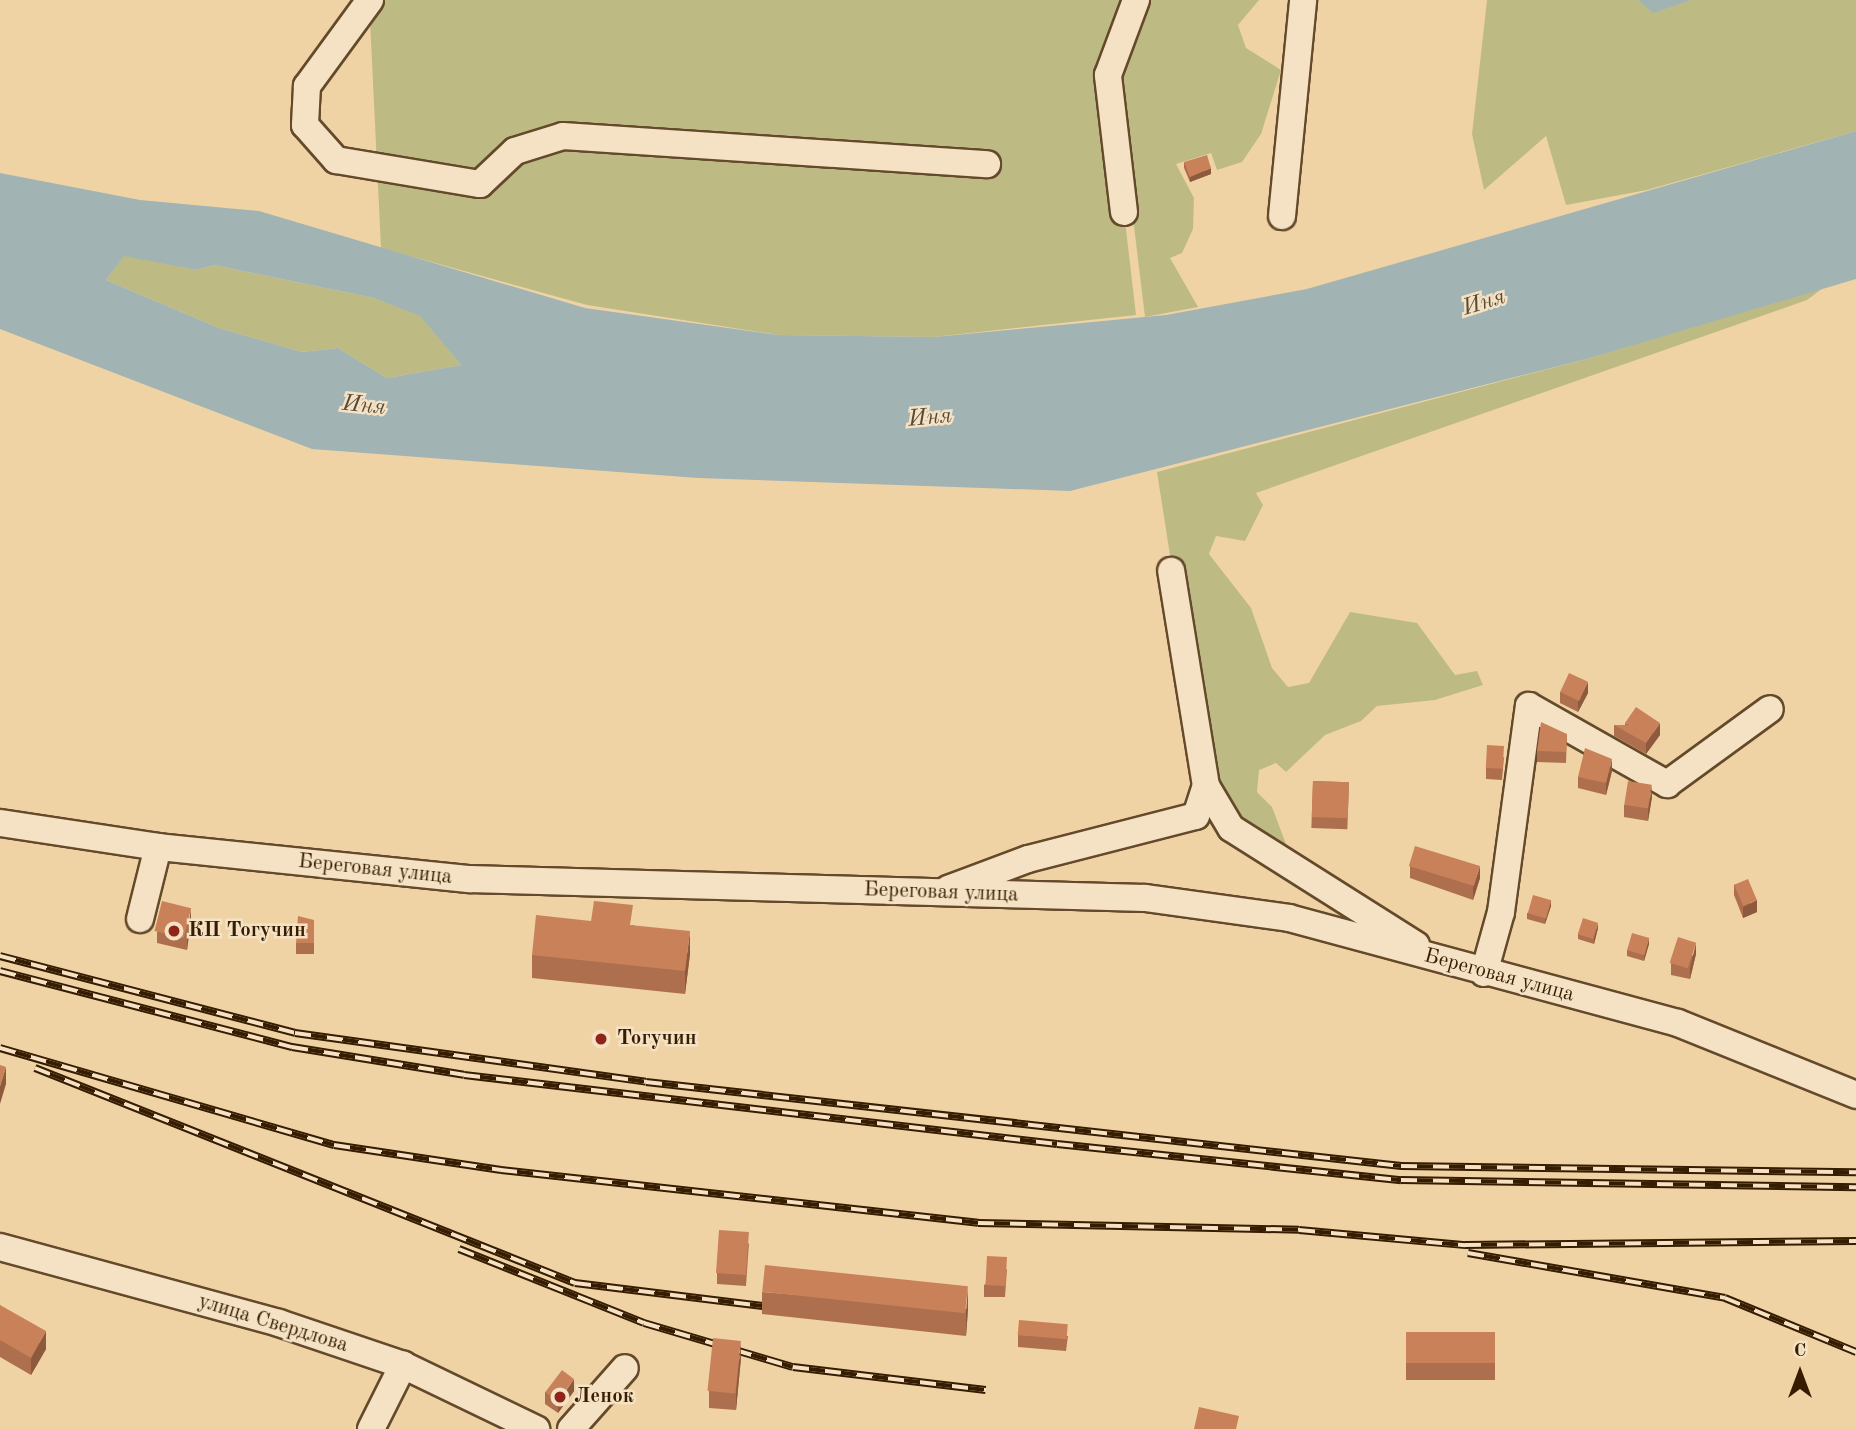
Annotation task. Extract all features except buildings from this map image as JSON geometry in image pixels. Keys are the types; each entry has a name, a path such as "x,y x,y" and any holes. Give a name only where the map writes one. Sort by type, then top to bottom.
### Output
{"street":[{"path":"370,0 307,86 305,125 336,160 480,184 515,151 563,136 987,164"},
{"path":"1124,212 1108,75 1136,0"},
{"path":"1282,216 1303,0"},
{"path":"1171,571 1206,786 1231,828 1442,962"},
{"path":"1484,972 1501,912 1529,706 1667,784 1770,709"},
{"path":"937,894 1028,859 1196,816 1206,786"},
{"name":"Береговая улица","path":"0,823 158,847 469,879 1145,898 1289,918 1727,1038 1856,1095"},
{"path":"140,919 158,847"},
{"name":"улица Свердлова","path":"0,1247 279,1324 403,1365 536,1429"},
{"path":"371,1429 403,1365"},
{"path":"571,1429 625,1368"}],"shaded area":[{"path":"369,0 1136,0 1108,75 1136,315 934,337 779,335 587,305 381,248"},
{"path":"1144,0 1259,0 1238,25 1246,48 1281,70 1261,134 1242,162 1217,170 1211,153 1176,164 1194,198 1193,229 1182,253 1170,258 1198,307 1145,317 1116,78"},
{"path":"1487,0 1856,0 1856,131 1647,190 1566,205 1546,136 1484,190 1472,134"},
{"path":"124,255 196,270 214,265 374,298 420,315 461,365 387,378 338,348 302,352 219,328 106,280"},
{"path":"1827,285 1807,300 1256,493 1263,505 1245,541 1216,536 1209,554 1251,608 1272,668 1288,687 1309,683 1350,612 1417,623 1455,675 1477,671 1483,685 1435,700 1377,706 1361,721 1325,735 1286,772 1276,763 1259,770 1257,792 1272,807 1289,852 1231,828 1206,786 1157,472 1590,358"}],"water":[{"path":"1638,0 1691,0 1653,13"},
{"name":"Иня","path":"1856,131 1856,279 1590,358 1070,491 698,478 312,449 0,329 0,173 140,200 259,211 585,308 779,335 934,337 1166,315 1307,289","holes":["124,256 196,270 214,265 374,298 420,316 461,365 387,378 338,348 302,352 219,328 106,280"]}],"railway":[{"path":"0,956 295,1033 646,1082 1401,1166 1856,1172"},
{"path":"0,971 292,1047 464,1075 1057,1144 1401,1180 1856,1187"},
{"path":"0,1048 334,1145 501,1170 978,1223 1299,1230 1465,1245 1856,1241"},
{"path":"35,1068 575,1283 763,1306"},
{"path":"459,1249 644,1323 793,1367 986,1390"},
{"path":"1468,1253 1725,1298 1856,1352"}],"place":[{"name":"КП Тогучин","path":"174,931"},
{"name":"Тогучин","path":"601,1039"},
{"name":"Ленок","path":"560,1397"}]}
